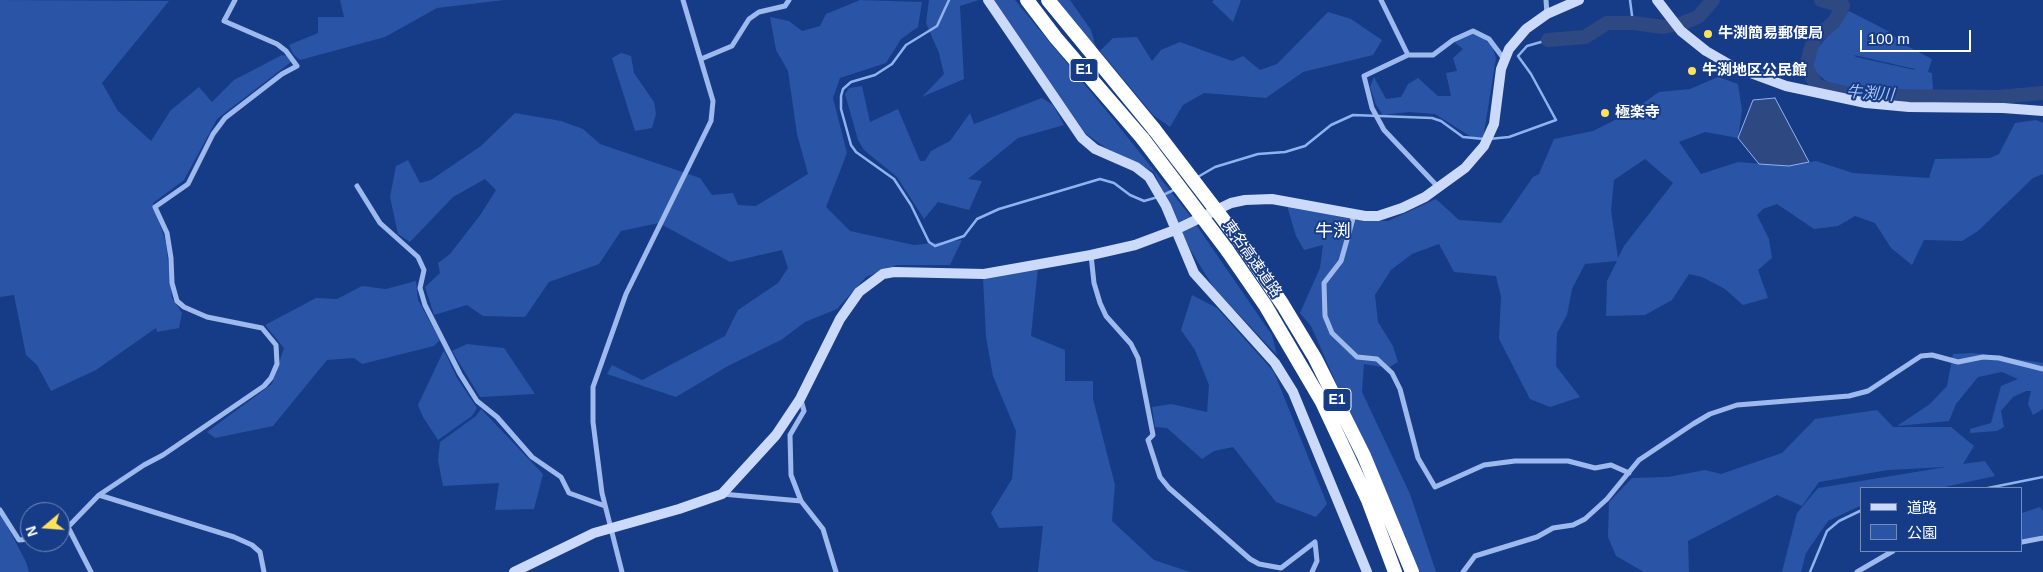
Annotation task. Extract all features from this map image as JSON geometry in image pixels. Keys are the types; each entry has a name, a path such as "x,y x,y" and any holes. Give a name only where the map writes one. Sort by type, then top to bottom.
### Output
{"highway":[{"name":"東名高速道路","path":"1027,0 1056,38 1143,139 1227,250 1270,313 1322,402 1364,492 1395,572"},
{"name":"東名高速道路","path":"1048,0 1154,129 1240,240 1283,305 1319,367 1368,465 1412,572"}],"street":[{"path":"70,525 98,496 144,465 163,456 264,386 272,378 277,364 276,345 262,328 207,317 184,307 177,300 172,283 172,258 167,233 154,207 188,184 213,134 225,118 282,74 298,66 286,51 277,44 224,21 235,0"},
{"path":"622,572 604,506 594,422 593,386 598,367 626,294 711,121 713,101 683,0"},
{"path":"701,59 732,46 749,19 759,12 786,6 790,0"},
{"path":"988,0 1082,138 1095,148 1136,167 1149,177 1166,206 1194,273 1275,363 1284,376 1367,572"},
{"path":"1381,0 1408,55"},
{"path":"1546,0 1547,14"},
{"path":"722,494 776,435 800,399 840,319 859,292 883,274 894,272 984,274 1091,255 1135,245 1176,230 1230,203 1257,199 1272,199 1354,215 1378,216 1402,208 1439,188 1465,168 1484,146 1494,124 1500,69 1509,48 1526,29 1547,14 1579,0"},
{"path":"1657,0 1681,31 1706,51 1732,66 1786,86 1866,103 1909,107 2003,108 2043,111"},
{"path":"1439,188 1384,130 1372,108 1364,85 1364,76 1408,55 1433,55 1453,40 1473,32 1489,39 1504,59"},
{"path":"357,186 380,222 418,257 424,270 420,288 425,304 460,374 477,401 497,417 532,457 561,477 569,493 604,506"},
{"path":"1354,215 1341,261 1324,283 1325,316 1332,333 1357,357 1377,359 1392,373 1400,389 1418,458 1435,487 1484,465 1515,461 1568,461 1595,468 1611,465 1629,473"},
{"path":"1091,255 1094,283 1100,304 1106,316 1131,344 1138,358 1152,435 1148,440 1160,477 1169,488 1242,553 1259,564 1281,568 1315,542 1317,561 1312,572"},
{"path":"1463,572 1475,556 1537,537 1553,528 1573,525 1585,520 1639,460 1710,414 1737,404 1849,396 1868,391 1921,356 1932,356 1958,362 1983,357 1999,358 2043,369"},
{"path":"800,399 804,411 790,435 791,475 801,501 824,530 836,572"},
{"path":"514,572 594,533 679,509 722,494 801,501"},
{"path":"98,496 234,537 252,545 260,552 264,572"},
{"path":"0,510 20,540"},
{"path":"70,531 91,572"},
{"path":"2023,542 2043,538"},
{"path":"1857,572 1891,552"}],"green space":[{"path":"0,0 169,1 102,83 118,111 151,141 171,110 199,87 212,102 234,80 282,55 287,56 291,62 217,119 184,180 153,203 166,243 172,298 182,313 179,328 157,332 156,328 96,370 51,391 37,365 26,355 14,295 0,297"},
{"path":"340,0 504,0 437,8 385,37 300,60 293,54 289,45 318,33 318,17 344,17"},
{"path":"860,0 922,2 918,27 901,39 886,63 840,78 833,98 847,153 826,207 850,231 914,245 962,240 950,265 897,265 866,277 837,309 805,322 781,340 728,366 676,397 607,374 612,365 642,380 725,336 738,310 778,283 788,268 782,250 730,262 659,223 621,231 599,264 549,282 525,317 483,316 467,305 434,315 425,287 440,273 438,263 450,254 481,214 496,190 485,179 453,197 410,242 398,234 390,197 396,166 408,160 420,183 431,180 481,146 515,113 561,121 583,129 600,144 700,178 712,195 733,193 738,205 756,206 808,174 797,134 788,71 776,50 770,17 789,21 802,31 820,26 826,14"},
{"path":"929,0 979,0 960,6 964,79 922,97 944,74 939,53 926,23"},
{"path":"994,0 1015,0 1188,213 1272,335 1277,355 1214,288 1191,251 1154,172 1106,148 1085,133"},
{"path":"1057,0 1070,0 1091,30 1097,51"},
{"path":"1214,0 1241,0 1233,22 1212,2"},
{"path":"1849,11 1888,31 1905,45 1932,59 1928,72 1932,73 1933,91 1843,87 1826,81 1812,69 1816,50","holes":["1854,55 1915,69 1856,57"]},
{"path":"1328,12 1351,19 1382,40 1373,55 1303,72 1266,98 1204,93 1183,105 1170,127 1153,115 1100,51 1113,38 1137,37 1152,61 1161,50 1180,42 1232,61 1243,56 1260,70 1277,64"},
{"path":"1467,33 1479,35 1492,46 1496,58 1483,139 1473,138 1435,114 1409,112 1383,115 1376,105 1370,87 1374,77 1386,99 1401,97 1408,84 1418,78 1438,96 1451,96 1446,73 1457,71 1453,58 1463,49 1455,43 1459,36"},
{"path":"621,53 631,56 634,73 654,102 656,114 652,128 635,131 612,58"},
{"path":"1718,77 1738,84 1742,110 1738,138 1705,132 1679,142 1701,174 1738,162 1789,166 1816,161 1853,173 1929,178 1935,159 1990,158 1999,154 2015,123 2036,120 2043,123 2043,174 2033,178 1978,231 1962,241 1924,240 1912,265 1891,248 1875,223 1855,216 1838,226 1814,229 1777,204 1763,209 1757,215 1769,239 1772,258 1758,270 1768,298 1743,305 1725,289 1702,277 1689,274 1672,300 1645,315 1606,316 1607,281 1617,261 1585,264 1572,289 1567,315 1557,333 1556,366 1580,397 1550,407 1530,399 1499,339 1501,297 1496,276 1454,272 1439,244 1412,254 1391,270 1375,295 1378,322 1393,346 1398,362 1388,368 1364,364 1362,392 1410,494 1436,572 1419,572 1311,326 1300,313 1320,268 1323,245 1304,250 1296,236 1287,206 1356,220 1388,221 1436,199 1459,220 1501,223 1533,177 1539,174 1554,139 1593,131 1629,113 1659,92 1690,89","holes":["1645,159 1673,183 1624,246 1618,258 1611,210 1614,180"]},
{"path":"862,86 870,122 898,109 920,161 925,161 931,151 950,141 970,113 974,124 1042,98 1053,105 1064,125 1018,138 968,179 982,181 969,210 938,202 924,219 897,177 864,150 858,140 845,94 849,88"},
{"path":"1038,267 1031,336 1065,350 1065,381 1093,381 1093,399 1115,485 1112,521 1154,560 1190,572 1038,572 1043,526 999,528 991,513 1012,479 1016,431 993,376 986,337 983,277"},
{"path":"416,281 418,300 440,340 434,346 362,364 354,358 327,360 273,426 215,438 207,432 272,384 284,348 265,325 316,298 337,299 362,286 386,289"},
{"path":"1192,295 1217,308 1274,372 1327,504 1316,517 1276,502 1233,447 1214,451 1202,459 1167,428 1155,427 1152,407 1171,404 1207,412 1209,385 1195,350 1181,330"},
{"path":"467,344 504,348 535,394 480,397 452,351"},
{"path":"444,350 457,378 477,408 472,416 438,440 423,417 418,405"},
{"path":"1973,353 2043,363 2043,409 2033,415 2028,404 2031,391 2026,391 2013,397 2001,411 2004,427 1997,431 1970,433 1970,429 1991,423 2001,386 2018,379 2002,372 1978,377 1956,404 1949,421 1897,426 1930,404 1947,386 1953,354"},
{"path":"481,409 543,474 534,509 495,510 499,483 443,486 438,460 440,442 476,416"},
{"path":"1877,410 1893,427 1951,427 1974,446 1963,464 1985,461 1995,476 1945,487 1860,487 1860,506 1828,521 1806,553 1801,572 1782,572 1797,513 1818,488 1946,467 1888,470 1819,482 1802,506 1777,495 1688,541 1689,572 1644,572 1616,556 1608,537 1609,502 1632,478 1668,477 1705,470 1721,474 1782,453 1815,419"},
{"path":"2040,507 2043,511 2043,535 2023,540 2023,513"},
{"path":"0,512 26,562 29,572 0,572"}],"shaded area":[{"path":"1775,98 1809,162 1789,166 1759,164 1738,138 1753,100"}],"waterway":[{"path":"949,0 937,26 906,45 892,64 875,75 851,82 843,89 841,96 841,109 851,145 856,152 894,179 911,205 929,242 935,246 964,236 977,219 999,209 1100,179 1114,183 1130,195 1144,201 1158,197"},
{"path":"1630,0 1633,23"},
{"name":"牛渕川","path":"1548,40 1585,37 1607,23 1633,23 1663,27 1683,23 1698,17 1713,0"},
{"name":"牛渕川","path":"1821,0 1843,6 1834,22 1815,38 1811,48 1806,67 1817,86 1845,93 1879,96 1998,97 2043,93"},
{"path":"1489,139 1509,137 1556,120 1531,74 1518,56 1527,46 1548,40"},
{"path":"1196,178 1215,167 1258,154 1285,152 1305,146 1331,125 1353,115 1432,118 1441,121 1463,137 1484,139"},
{"path":"1163,195 1176,189"},
{"path":"1993,487 2043,477"},
{"path":"1810,572 1827,531 1839,521 1860,511"}],"place":[{"name":"牛渕簡易郵便局","path":"1708,34"},
{"name":"牛渕地区公民館","path":"1692,71"},
{"name":"極楽寺","path":"1605,113"}],"district":[{"name":"牛渕","path":"1333,232"}]}
